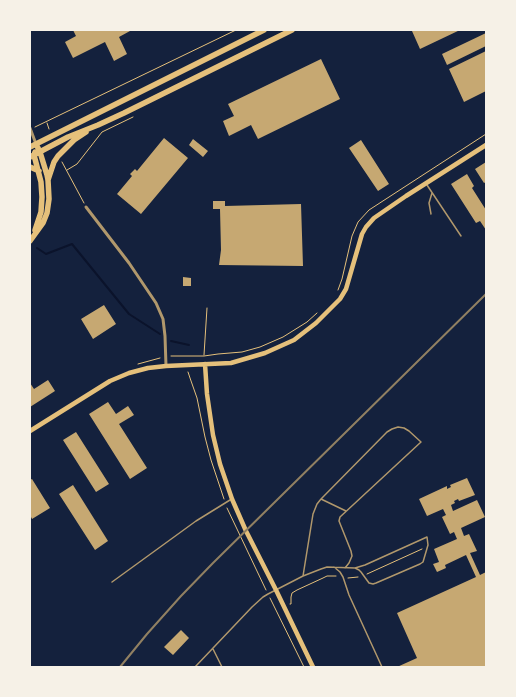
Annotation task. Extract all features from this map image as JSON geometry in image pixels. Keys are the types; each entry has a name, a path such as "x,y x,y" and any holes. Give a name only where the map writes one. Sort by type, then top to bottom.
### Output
{"highway":[{"path":"34,235 42,205 41,182 33,145 264,30"},
{"path":"35,155 68,137 98,125 292,30"},
{"path":"30,241 47,213 49,199 48,180 54,162 74,140 98,125"},
{"path":"35,155 48,180"},
{"path":"30,167 39,171"}],"main road":[{"path":"30,431 110,382 129,373 148,368 166,366 231,363 265,353 294,340 316,323 340,299 346,289 362,234 374,218 486,145"},
{"path":"205,364 207,394 213,435 220,464 232,499 246,531 313,667"}],"street":[{"path":"30,128 33,145"},
{"path":"86,207 126,259 156,303 163,319 166,366"}],"lane":[{"path":"426,183 461,236"},
{"path":"431,214 429,203 432,193"},
{"path":"303,576 313,514 321,499 387,432 392,429 404,428 421,442 340,517 339,521 352,556 345,568"},
{"path":"112,582 196,521 232,499"},
{"path":"321,499 346,511"},
{"path":"195,667 260,599 276,590 303,576 327,567 355,568 365,566 427,537 427,550 424,559 420,564 376,583 369,583 364,575 355,568"},
{"path":"334,567 343,577 349,595 382,667"},
{"path":"213,649 222,667"}],"path":[{"path":"30,128 47,122 236,30"},
{"path":"67,170 77,164 102,132 133,117"},
{"path":"47,122 51,136"},
{"path":"336,294 342,279 352,236 358,222 369,210 486,134"},
{"path":"58,156 86,207"},
{"path":"204,356 207,308"},
{"path":"135,365 166,356 204,356 242,352 260,347 283,337 307,322 319,312"},
{"path":"276,610 291,604 292,593 327,576 358,577 420,550 427,550"}],"building":[{"path":"73,30 130,30 119,37 127,54 114,61 105,42 73,58 65,42 76,36"},
{"path":"460,30 420,49 412,31"},
{"path":"486,33 486,46 447,65 442,54"},
{"path":"486,51 486,91 464,102 449,69"},
{"path":"321,59 340,99 258,139 251,125 229,136 223,121 234,116 228,104"},
{"path":"164,138 188,158 141,214 117,194 132,176 130,174 135,169 137,171"},
{"path":"193,139 208,151 203,157 189,145"},
{"path":"361,140 389,184 378,191 349,148"},
{"path":"486,162 486,182 484,183 475,169"},
{"path":"467,174 474,186 472,188 486,210 486,230 480,221 476,223 451,184"},
{"path":"213,201 225,201 225,206 301,204 303,266 219,265 221,250 220,209 213,209"},
{"path":"183,277 191,278 191,286 183,286"},
{"path":"104,305 116,324 93,339 81,319"},
{"path":"48,380 55,391 30,407 30,383 34,389"},
{"path":"108,402 116,414 128,406 134,415 119,424 147,468 130,479 89,414"},
{"path":"76,432 109,484 96,492 63,440"},
{"path":"467,478 475,495 459,501 458,499 451,505 453,511 477,500 485,517 461,528 464,536 469,534 477,551 470,553 480,575 486,572 486,667 397,667 417,658 397,613 476,577 466,555 445,565 446,568 437,572 433,564 439,562 434,549 457,539 454,532 450,534 442,517 446,515 443,509 427,516 419,499 447,486 447,489 451,487 450,485"},
{"path":"32,479 50,508 32,519 30,515 30,480"},
{"path":"73,485 108,541 95,550 59,494"},
{"path":"181,630 189,638 173,655 164,647"}],"waterway":[{"path":"37,248 46,254 72,244 129,314 160,334"},
{"path":"171,341 189,345"}],"railway":[{"path":"120,667 147,634 213,563 486,294"}]}
